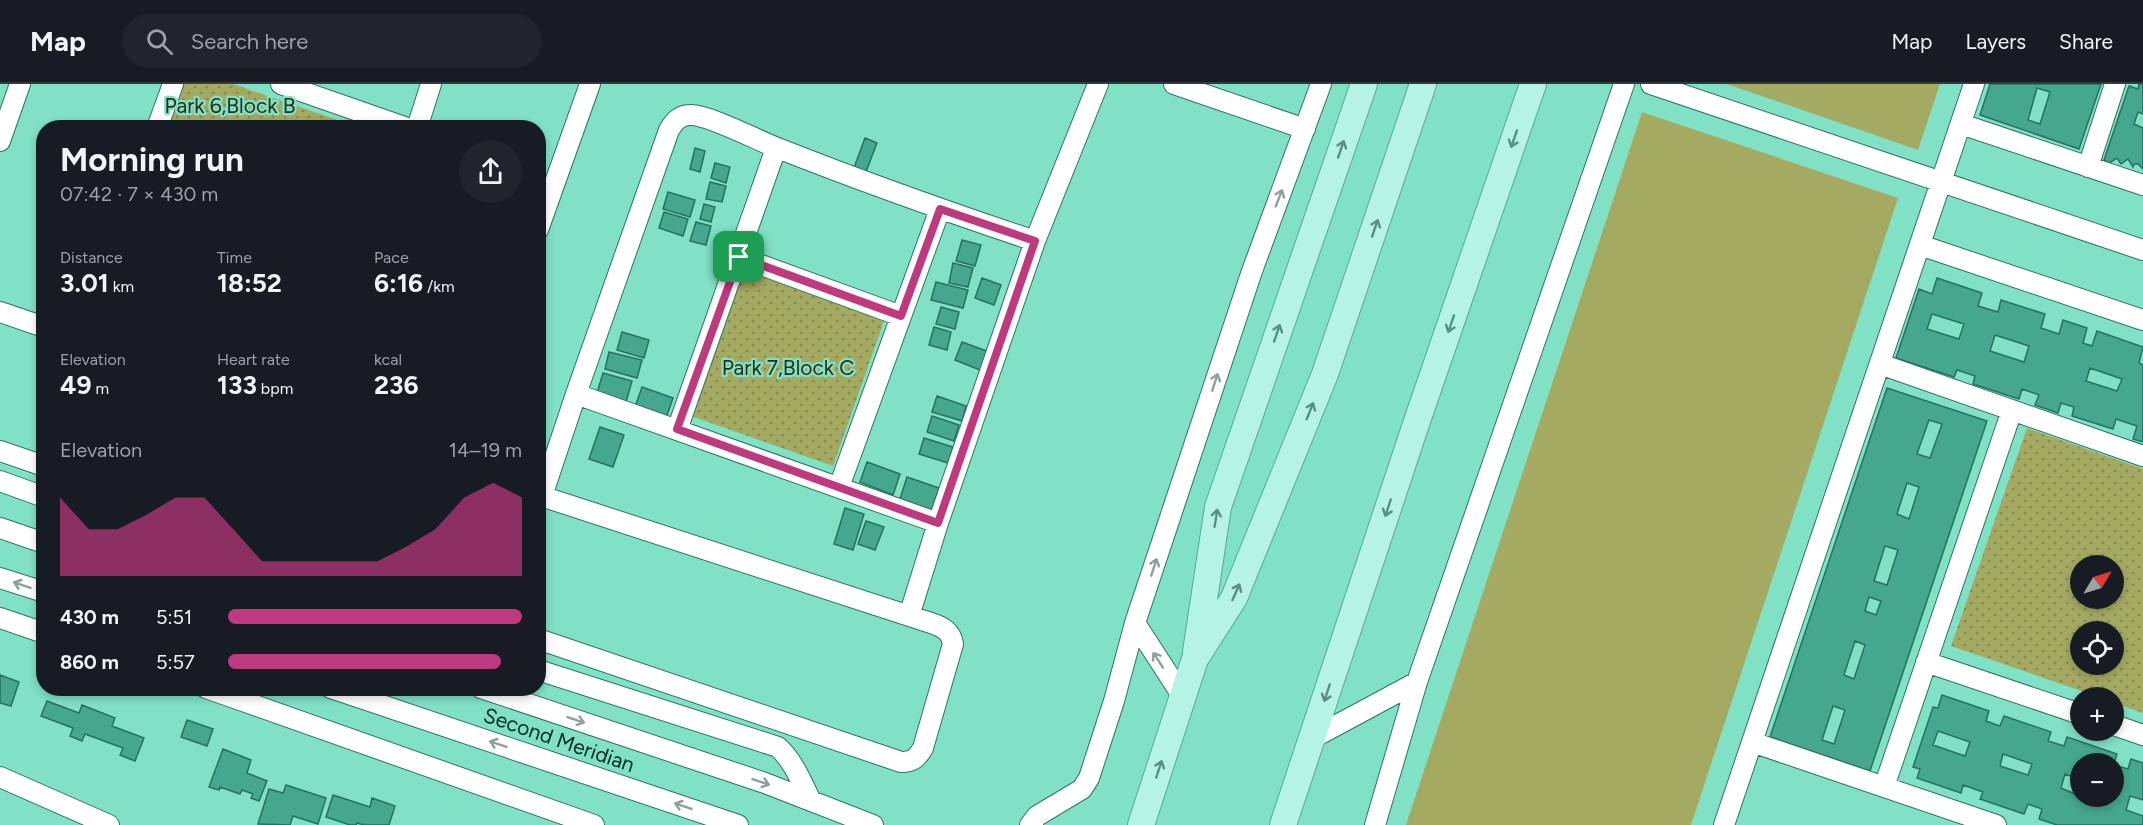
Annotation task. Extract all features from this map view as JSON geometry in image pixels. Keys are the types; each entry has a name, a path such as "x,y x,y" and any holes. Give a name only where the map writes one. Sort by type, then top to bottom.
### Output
{"main road":[{"path":"1141,825 1195,658 1218,507 1364,84"},
{"path":"1195,658 1234,598 1325,374 1423,84"},
{"path":"1283,825 1419,416 1533,84"}],"street":[{"path":"0,141 20,84"},
{"path":"160,120 173,84"},
{"path":"281,84 384,120"},
{"path":"420,120 431,84"},
{"path":"546,208 590,84"},
{"path":"909,616 938,523 1035,241 1098,84"},
{"path":"1174,84 1305,129"},
{"path":"1030,825 1037,816 1082,789 1089,778 1114,701 1135,623 1252,271 1321,84"},
{"path":"1375,825 1417,682 1624,84"},
{"path":"1651,84 2143,250"},
{"path":"1724,825 1974,84"},
{"path":"2088,167 2115,84"},
{"path":"546,479 669,130 675,120 688,115 702,117 776,148 940,209 1035,241"},
{"path":"1961,124 2143,185"},
{"path":"677,429 776,148"},
{"path":"838,488 940,209"},
{"path":"1920,245 2143,320"},
{"path":"739,257 901,316"},
{"path":"0,312 36,324"},
{"path":"1880,364 2143,456"},
{"path":"576,394 938,523"},
{"path":"1884,787 2012,411"},
{"path":"0,451 36,463"},
{"path":"0,481 36,494"},
{"path":"546,498 944,628 952,636 952,644 923,748 912,762 901,762 546,642"},
{"path":"0,528 36,540"},
{"path":"0,578 36,589"},
{"path":"0,618 36,630"},
{"path":"1135,623 1183,697"},
{"path":"1926,662 2070,711"},
{"path":"546,673 778,747 795,768 811,801"},
{"path":"1311,739 1417,682"},
{"path":"229,696 594,825"},
{"name":"Second Meridian","path":"355,696 738,825"},
{"name":"Second Meridian","path":"505,696 765,783 873,825"},
{"path":"2124,728 2143,735"},
{"path":"1752,742 1996,825"},
{"path":"0,777 109,825"}],"green space":[{"name":"Park 6,Block B","path":"182,84 233,84 338,120 170,120"},
{"path":"1727,84 1940,84 1918,150"},
{"path":"1642,112 1898,198 1691,825 1406,825"},
{"name":"Park 7,Block C","path":"743,270 884,321 833,466 691,416"},
{"path":"2027,428 2143,469 2143,713 2124,706 2124,687 2070,687 1951,646"}],"building":[{"path":"1990,84 2101,84 2079,149 1980,115","holes":["2037,88 2050,92 2040,124 2028,120"]},
{"path":"2139,84 2143,84 2143,114 2138,112 2134,124 2143,128 2143,169 2138,164 2134,164 2133,167 2128,159 2121,164 2117,158 2109,163 2104,160 2129,86 2138,89"},
{"path":"865,138 877,143 864,177 852,173"},
{"path":"695,148 705,151 700,172 690,169"},
{"path":"715,163 730,167 726,183 711,178"},
{"path":"710,182 726,186 722,202 706,199"},
{"path":"668,192 695,200 690,217 663,209"},
{"path":"704,204 715,207 711,222 700,219"},
{"path":"664,212 688,219 683,236 659,228"},
{"path":"696,222 711,226 706,245 690,241"},
{"path":"962,240 981,245 975,266 956,261"},
{"path":"953,263 973,268 968,287 949,283"},
{"path":"982,278 1001,285 994,305 975,298"},
{"path":"1937,278 1982,293 1978,306 1998,312 2001,300 2045,314 2041,328 2059,334 2063,320 2087,328 2083,343 2092,346 2097,331 2143,347 2139,363 2143,365 2143,442 2133,439 2137,426 2116,419 2113,429 2072,416 2074,407 2061,403 2058,413 2035,405 2039,395 2022,389 2019,399 1973,384 1975,376 1957,370 1954,377 1896,358 1919,289 1932,294","holes":["1932,314 1964,324 1959,339 1927,329","1995,335 2029,346 2024,362 1990,351","2090,368 2122,379 2117,391 2086,381"]},
{"path":"936,282 968,290 963,308 931,300"},
{"path":"941,307 959,312 955,329 936,324"},
{"path":"934,327 951,332 947,350 929,345"},
{"path":"622,332 649,340 644,358 617,350"},
{"path":"962,342 992,353 985,372 955,360"},
{"path":"609,352 642,360 637,378 605,369"},
{"path":"603,373 632,381 626,402 597,393"},
{"path":"642,387 673,398 665,421 634,410"},
{"path":"1887,388 1987,421 1870,771 1770,737","holes":["1929,420 1942,424 1930,458 1917,454","1907,483 1919,487 1909,519 1897,514","1885,546 1898,550 1887,585 1874,581","1869,597 1881,601 1876,615 1865,611","1855,641 1865,645 1854,679 1844,675","1833,706 1845,710 1834,744 1822,740"]},
{"path":"937,396 966,406 962,421 932,412"},
{"path":"932,416 959,425 954,441 927,432"},
{"path":"600,427 624,435 613,467 589,459"},
{"path":"924,438 953,447 948,463 919,454"},
{"path":"867,462 900,474 893,495 860,482"},
{"path":"907,477 939,488 932,510 900,499"},
{"path":"845,508 864,514 853,550 834,544"},
{"path":"866,521 884,527 875,550 858,544"},
{"path":"0,675 19,682 11,706 0,703"},
{"path":"1942,695 1989,711 1986,721 2000,726 2004,716 2051,732 2048,741 2064,746 2067,737 2070,741 2079,741 2114,753 2070,753 2070,776 2065,774 2061,788 2070,792 2070,807 2124,807 2124,768 2128,769 2131,759 2143,763 2143,800 2130,796 2126,810 2143,816 2143,825 2057,825 2039,819 2042,809 2028,804 2024,814 1980,799 1983,792 1963,785 1961,793 1917,778 1920,769 1913,767 1933,707 1938,708","holes":["1938,731 1970,742 1965,756 1933,745","2003,754 2032,764 2028,775 2000,766"]},
{"path":"47,701 79,713 82,705 115,718 112,726 144,738 135,761 120,755 123,748 85,734 82,741 70,736 73,728 41,716"},
{"path":"187,720 213,729 207,746 181,737"},
{"path":"223,749 251,760 247,773 267,781 259,801 251,798 253,794 242,790 240,794 220,787 219,790 209,787"},
{"path":"286,785 326,798 318,824 293,816 290,825 258,824 269,789 283,793"},
{"path":"333,795 370,807 372,798 395,806 389,825 357,823 350,825 326,817"}],"route":[{"path":"940,209 1035,241 938,523 677,429 739,257 901,316 940,209"}]}
